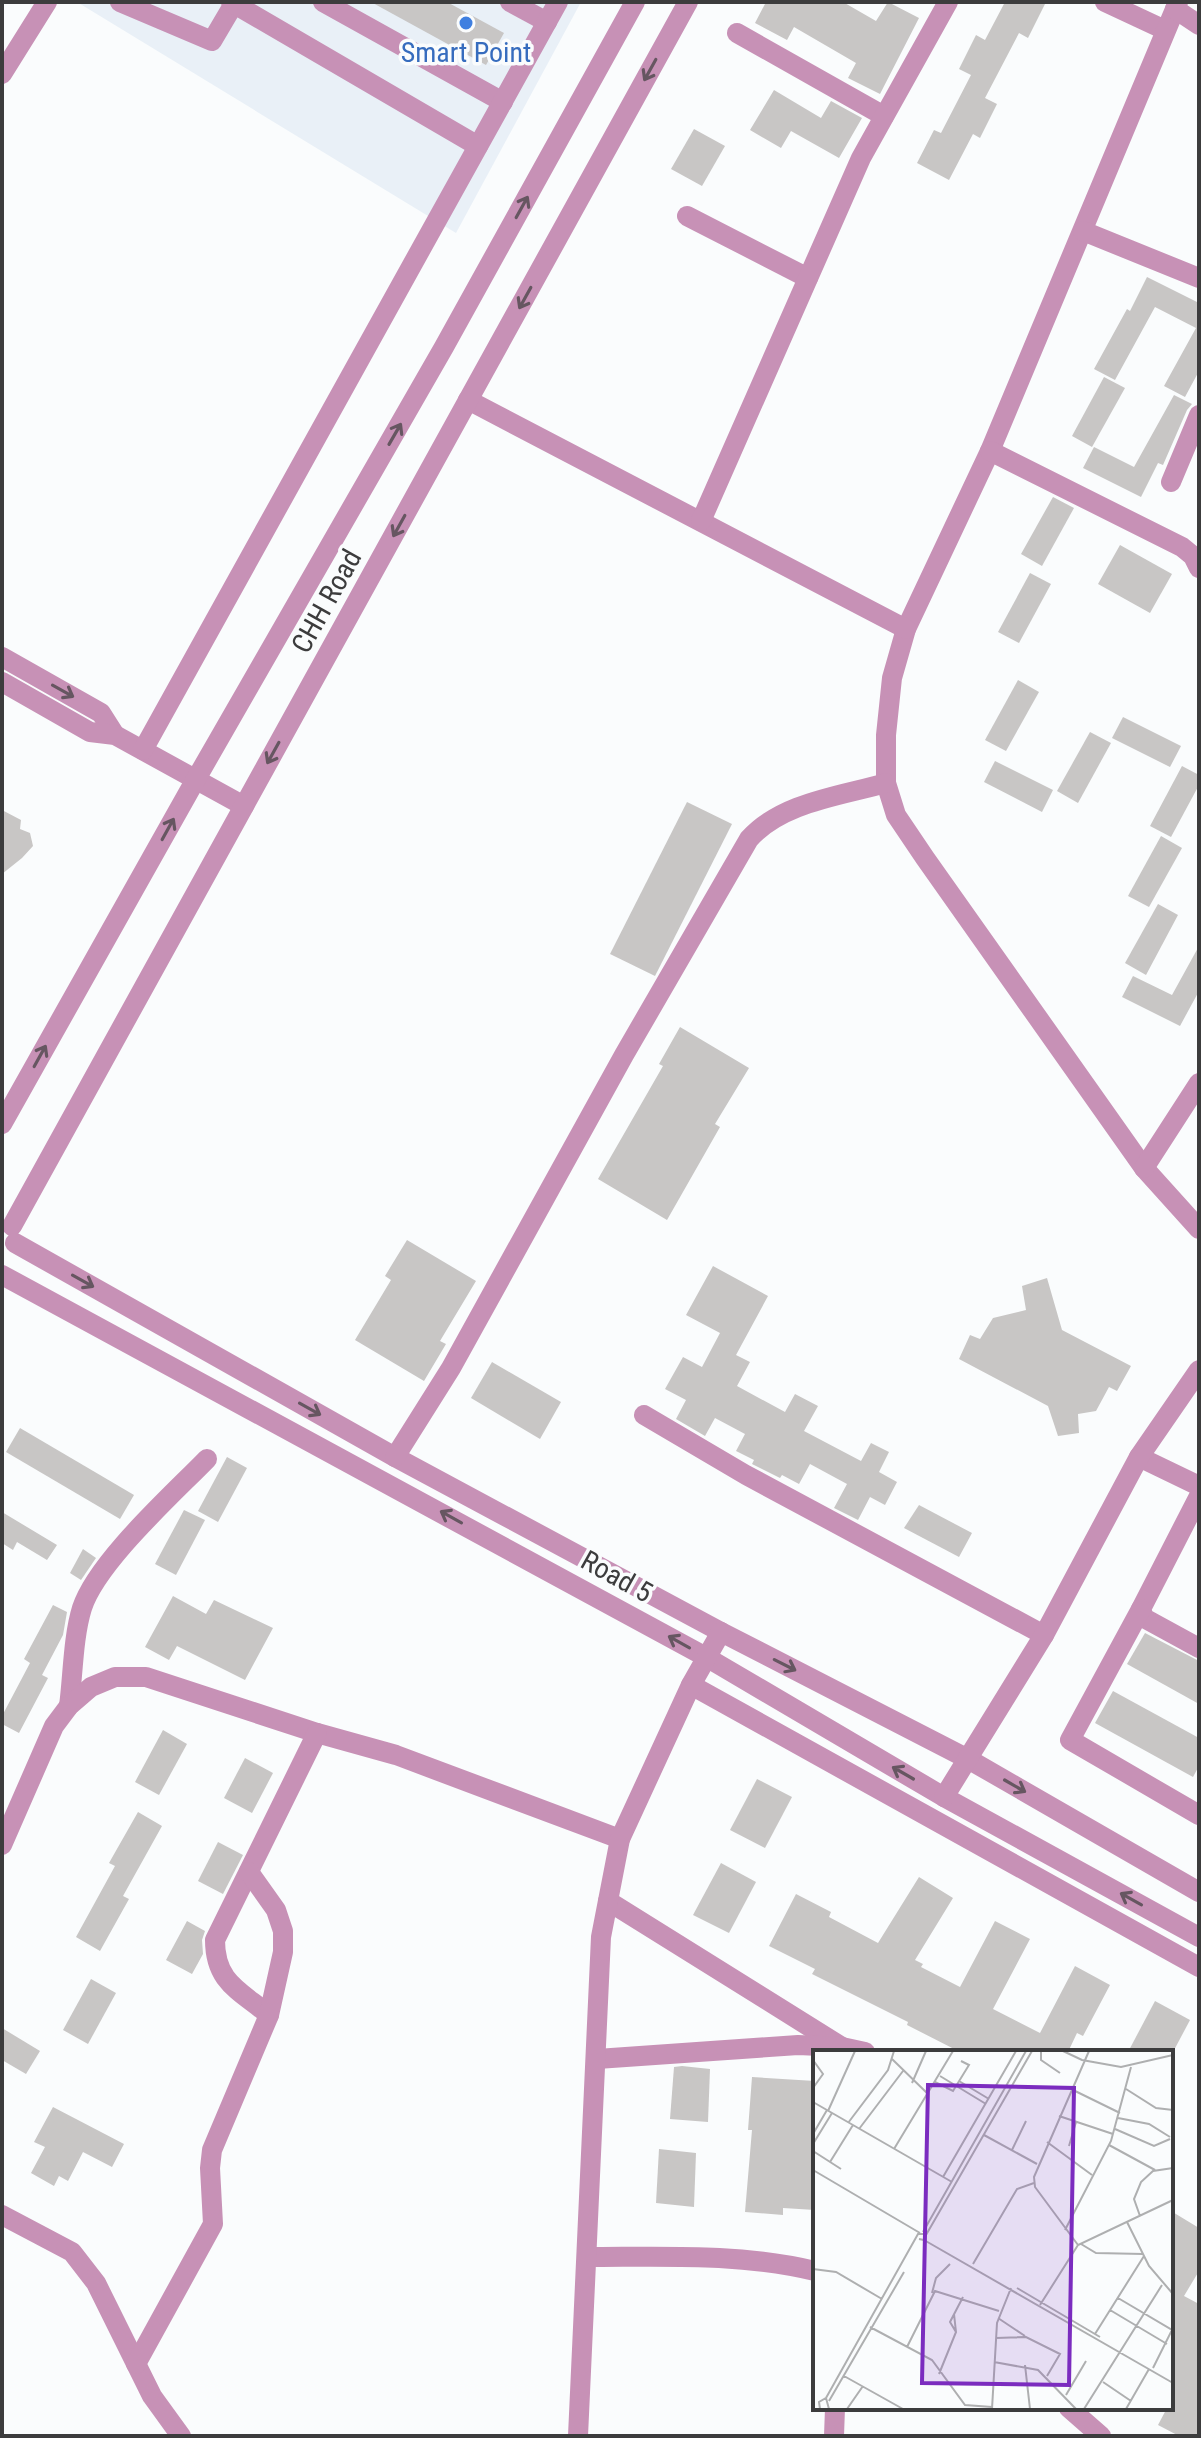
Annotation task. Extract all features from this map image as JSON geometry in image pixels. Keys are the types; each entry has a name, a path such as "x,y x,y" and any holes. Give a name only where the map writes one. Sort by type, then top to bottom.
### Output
{"street":[{"path":"3,72 47,2"},
{"path":"120,2 212,41 233,3 478,146"},
{"path":"323,2 503,102"},
{"path":"510,2 547,22"},
{"path":"143,750 558,2"},
{"path":"2,1124 444,347 635,2"},
{"name":"CHH Road","path":"2,1268 13,1254 10,1227 688,2"},
{"path":"701,521 861,158 948,2"},
{"path":"1105,2 1165,30"},
{"path":"1199,25 1176,6 990,451 906,629 892,678 886,735 886,783 896,815 1144,1168 1199,1229"},
{"path":"737,33 884,116"},
{"path":"687,216 808,278"},
{"path":"1083,231 1199,278"},
{"path":"468,400 906,629"},
{"path":"1171,482 1199,415"},
{"path":"990,451 1182,547 1193,556 1199,568"},
{"path":"2,657 101,713 115,735"},
{"path":"2,682 90,732 115,735 244,806"},
{"path":"395,1457 451,1368 617,1068 749,839 764,823 785,812 886,783"},
{"path":"1144,1168 1199,1083"},
{"name":"Road 5","path":"10,1227 395,1457 721,1632 968,1759 1199,1892"},
{"name":"Road 5","path":"2,1275 706,1657 944,1797 1199,1937"},
{"path":"944,1797 1044,1635 1139,1457 1199,1370"},
{"path":"644,1415 746,1475 1044,1635"},
{"path":"1139,1457 1199,1486"},
{"path":"69,1706 82,1611 97,1579 137,1531 207,1459"},
{"path":"1199,1496 1070,1740 1199,1815"},
{"path":"1141,1609 1144,1618 1199,1648"},
{"path":"578,2436 601,1937 620,1839 691,1685 721,1632"},
{"path":"2,1845 54,1726 69,1706 91,1687 115,1677 146,1677 317,1733 396,1755 620,1839"},
{"path":"691,1685 1199,1967"},
{"path":"269,2015 221,1974 215,1959 215,1940 317,1733"},
{"path":"136,2364 213,2224 212,2150 269,2015 283,1952 283,1931 276,1910 249,1872"},
{"path":"608,1901 842,2047"},
{"path":"597,2059 798,2045 856,2050"},
{"path":"2,2215 72,2252 96,2283 152,2396 181,2436"},
{"path":"587,2257 744,2258 813,2271"},
{"path":"834,2436 835,2410"},
{"path":"1071,2410 1101,2436"}],"shaded area":[{"path":"77,2 581,2 456,233"}],"building":[{"path":"371,2 447,2 504,33 486,65"},
{"path":"766,2 843,2 876,21 888,2 919,18 880,94 848,78 856,63 794,27 787,40 755,23"},
{"path":"1005,2 1046,2 1028,38 1019,33 985,98 997,104 980,138 973,134 949,180 917,163 934,130 941,133 971,75 959,69 976,35 985,40"},
{"path":"774,90 821,118 831,101 862,118 839,158 791,131 781,148 750,130"},
{"path":"694,129 725,146 702,186 671,169"},
{"path":"1147,277 1199,303 1199,371 1185,397 1164,386 1196,328 1155,307 1115,380 1094,369"},
{"path":"1104,377 1125,388 1092,447 1072,436"},
{"path":"1174,395 1192,404 1163,465 1158,463 1141,497 1083,468 1094,447 1134,467"},
{"path":"1053,497 1074,508 1042,566 1021,554"},
{"path":"1120,545 1172,574 1150,613 1098,584"},
{"path":"1030,573 1051,584 1019,643 998,632"},
{"path":"1018,680 1039,692 1006,751 985,740"},
{"path":"1123,717 1181,746 1170,767 1112,738"},
{"path":"1090,732 1111,743 1078,803 1057,791"},
{"path":"995,761 1053,790 1042,812 984,782"},
{"path":"1182,766 1199,775 1199,785 1171,837 1150,826"},
{"path":"687,802 732,824 655,976 610,954"},
{"path":"2,810 21,820 20,829 30,833 33,846 2,874"},
{"path":"1161,836 1182,848 1149,907 1128,896"},
{"path":"1158,904 1178,915 1146,975 1125,963"},
{"path":"1199,946 1199,991 1180,1026 1122,997 1133,976 1172,995"},
{"path":"680,1027 749,1068 715,1124 720,1127 667,1220 598,1179 663,1066 659,1064"},
{"path":"407,1240 476,1281 440,1341 446,1344 424,1381 355,1340 391,1280 385,1276"},
{"path":"713,1266 768,1296 736,1355 750,1362 737,1386 785,1412 795,1394 818,1406 804,1431 861,1461 871,1443 889,1452 879,1472 897,1482 885,1505 870,1497 858,1520 834,1508 847,1484 810,1464 799,1484 782,1475 780,1478 752,1464 754,1460 736,1451 745,1434 715,1418 705,1436 676,1419 686,1400 665,1389 683,1357 702,1367 720,1333 686,1315"},
{"path":"1047,1278 1062,1330 1131,1366 1117,1391 1109,1387 1096,1411 1078,1414 1079,1433 1058,1436 1048,1406 959,1359 970,1335 980,1339 993,1318 1026,1310 1022,1286"},
{"path":"492,1362 561,1402 540,1439 471,1398"},
{"path":"20,1428 134,1495 120,1519 6,1452"},
{"path":"227,1457 247,1468 218,1522 198,1511"},
{"path":"919,1505 972,1533 959,1557 904,1528"},
{"path":"184,1510 205,1520 176,1575 155,1564"},
{"path":"2,1512 57,1545 47,1560 17,1542 13,1550 2,1543"},
{"path":"83,1549 96,1558 81,1580 70,1573"},
{"path":"173,1596 206,1614 214,1600 273,1628 245,1680 177,1646 169,1660 145,1647"},
{"path":"53,1605 67,1612 63,1635 42,1675 48,1678 19,1733 2,1724 2,1716 30,1663 24,1659"},
{"path":"1145,1633 1199,1661 1199,1704 1127,1664"},
{"path":"1113,1691 1199,1738 1199,1766 1193,1777 1095,1723"},
{"path":"163,1730 187,1744 159,1795 135,1782"},
{"path":"245,1758 273,1773 252,1813 224,1798"},
{"path":"757,1779 792,1797 765,1848 730,1830"},
{"path":"138,1812 162,1826 123,1896 129,1899 100,1951 76,1937 115,1866 109,1863"},
{"path":"218,1842 243,1855 223,1894 198,1881"},
{"path":"721,1863 756,1882 729,1933 693,1915"},
{"path":"919,1877 953,1898 915,1960 923,1964 921,1967 960,1987 995,1921 1030,1939 993,2009 1040,2033 1075,1966 1110,1985 1083,2036 1077,2033 1069,2050 956,2050 812,1974 815,1969 769,1946 796,1894 831,1912 829,1917 878,1943"},
{"path":"187,1921 205,1931 203,1954 192,1974 166,1960"},
{"path":"91,1979 116,1993 88,2044 63,2030"},
{"path":"1155,2001 1190,2020 1173,2052 1129,2050"},
{"path":"2,2028 40,2051 26,2074 2,2060"},
{"path":"674,2067 710,2069 708,2122 670,2119"},
{"path":"752,2077 813,2081 813,2210 783,2208 783,2215 745,2212 752,2130 748,2130"},
{"path":"53,2107 124,2144 112,2167 83,2152 68,2181 59,2176 54,2186 31,2173 45,2147 34,2142"},
{"path":"659,2149 696,2153 694,2207 656,2203"},
{"path":"1173,2212 1199,2228 1199,2271 1184,2296 1199,2304 1199,2436 1179,2436 1158,2425 1166,2410 1173,2410"}],"place":[{"name":"Smart Point","path":"466,23"}]}
